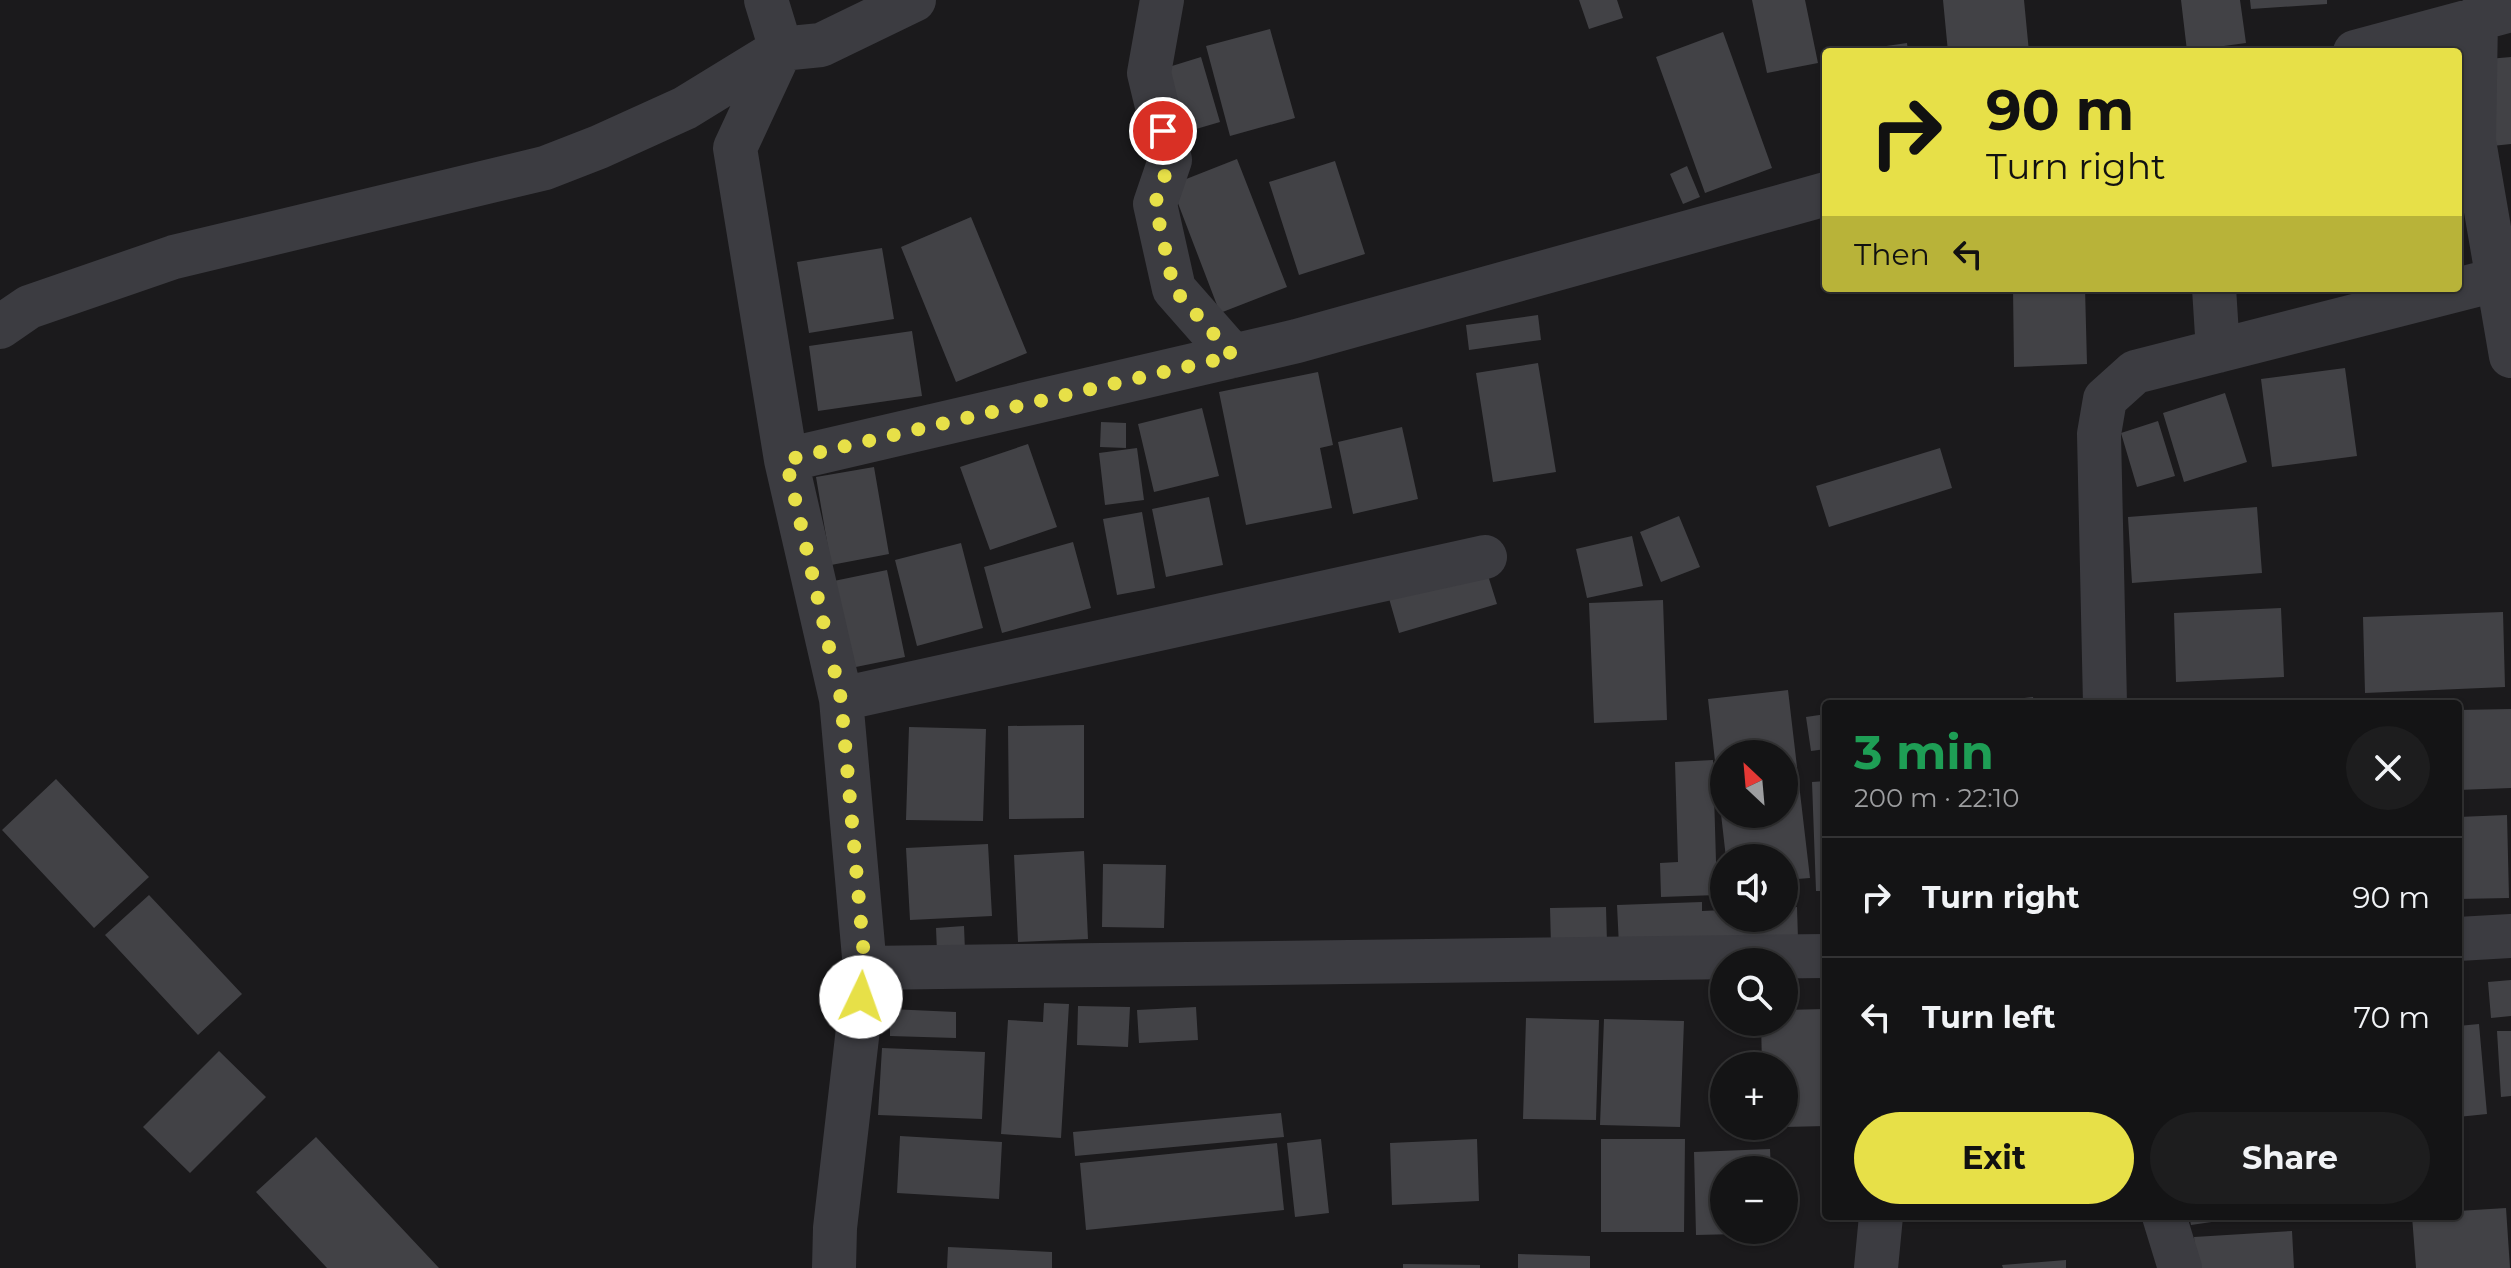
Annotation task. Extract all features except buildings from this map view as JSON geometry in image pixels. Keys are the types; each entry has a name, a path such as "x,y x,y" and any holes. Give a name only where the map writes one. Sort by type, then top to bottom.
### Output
{"street":[{"path":"766,0 781,49 735,148 786,460 841,699 865,968 835,1228 834,1268"},
{"path":"0,327 29,307 174,257 545,168 685,108 781,49 821,45 914,0"},
{"path":"1162,0 1149,73 1170,160 1155,204 1174,289 1233,356"},
{"path":"2370,48 2493,14 2474,141 2504,277 2511,356"},
{"path":"786,460 1297,341 1822,195"},
{"path":"2462,288 2504,277"},
{"path":"2214,292 2218,351"},
{"path":"2105,700 2099,434 2105,399 2135,372 2446,292"},
{"path":"841,699 1485,557"},
{"path":"2462,939 2511,936"},
{"path":"865,968 1822,956"},
{"path":"1876,1268 1881,1220"},
{"path":"2165,1220 2180,1268"}],"route":[{"path":"861,997 865,968 841,699 786,460 1233,356 1174,289 1155,204 1170,160 1163,131"}]}
